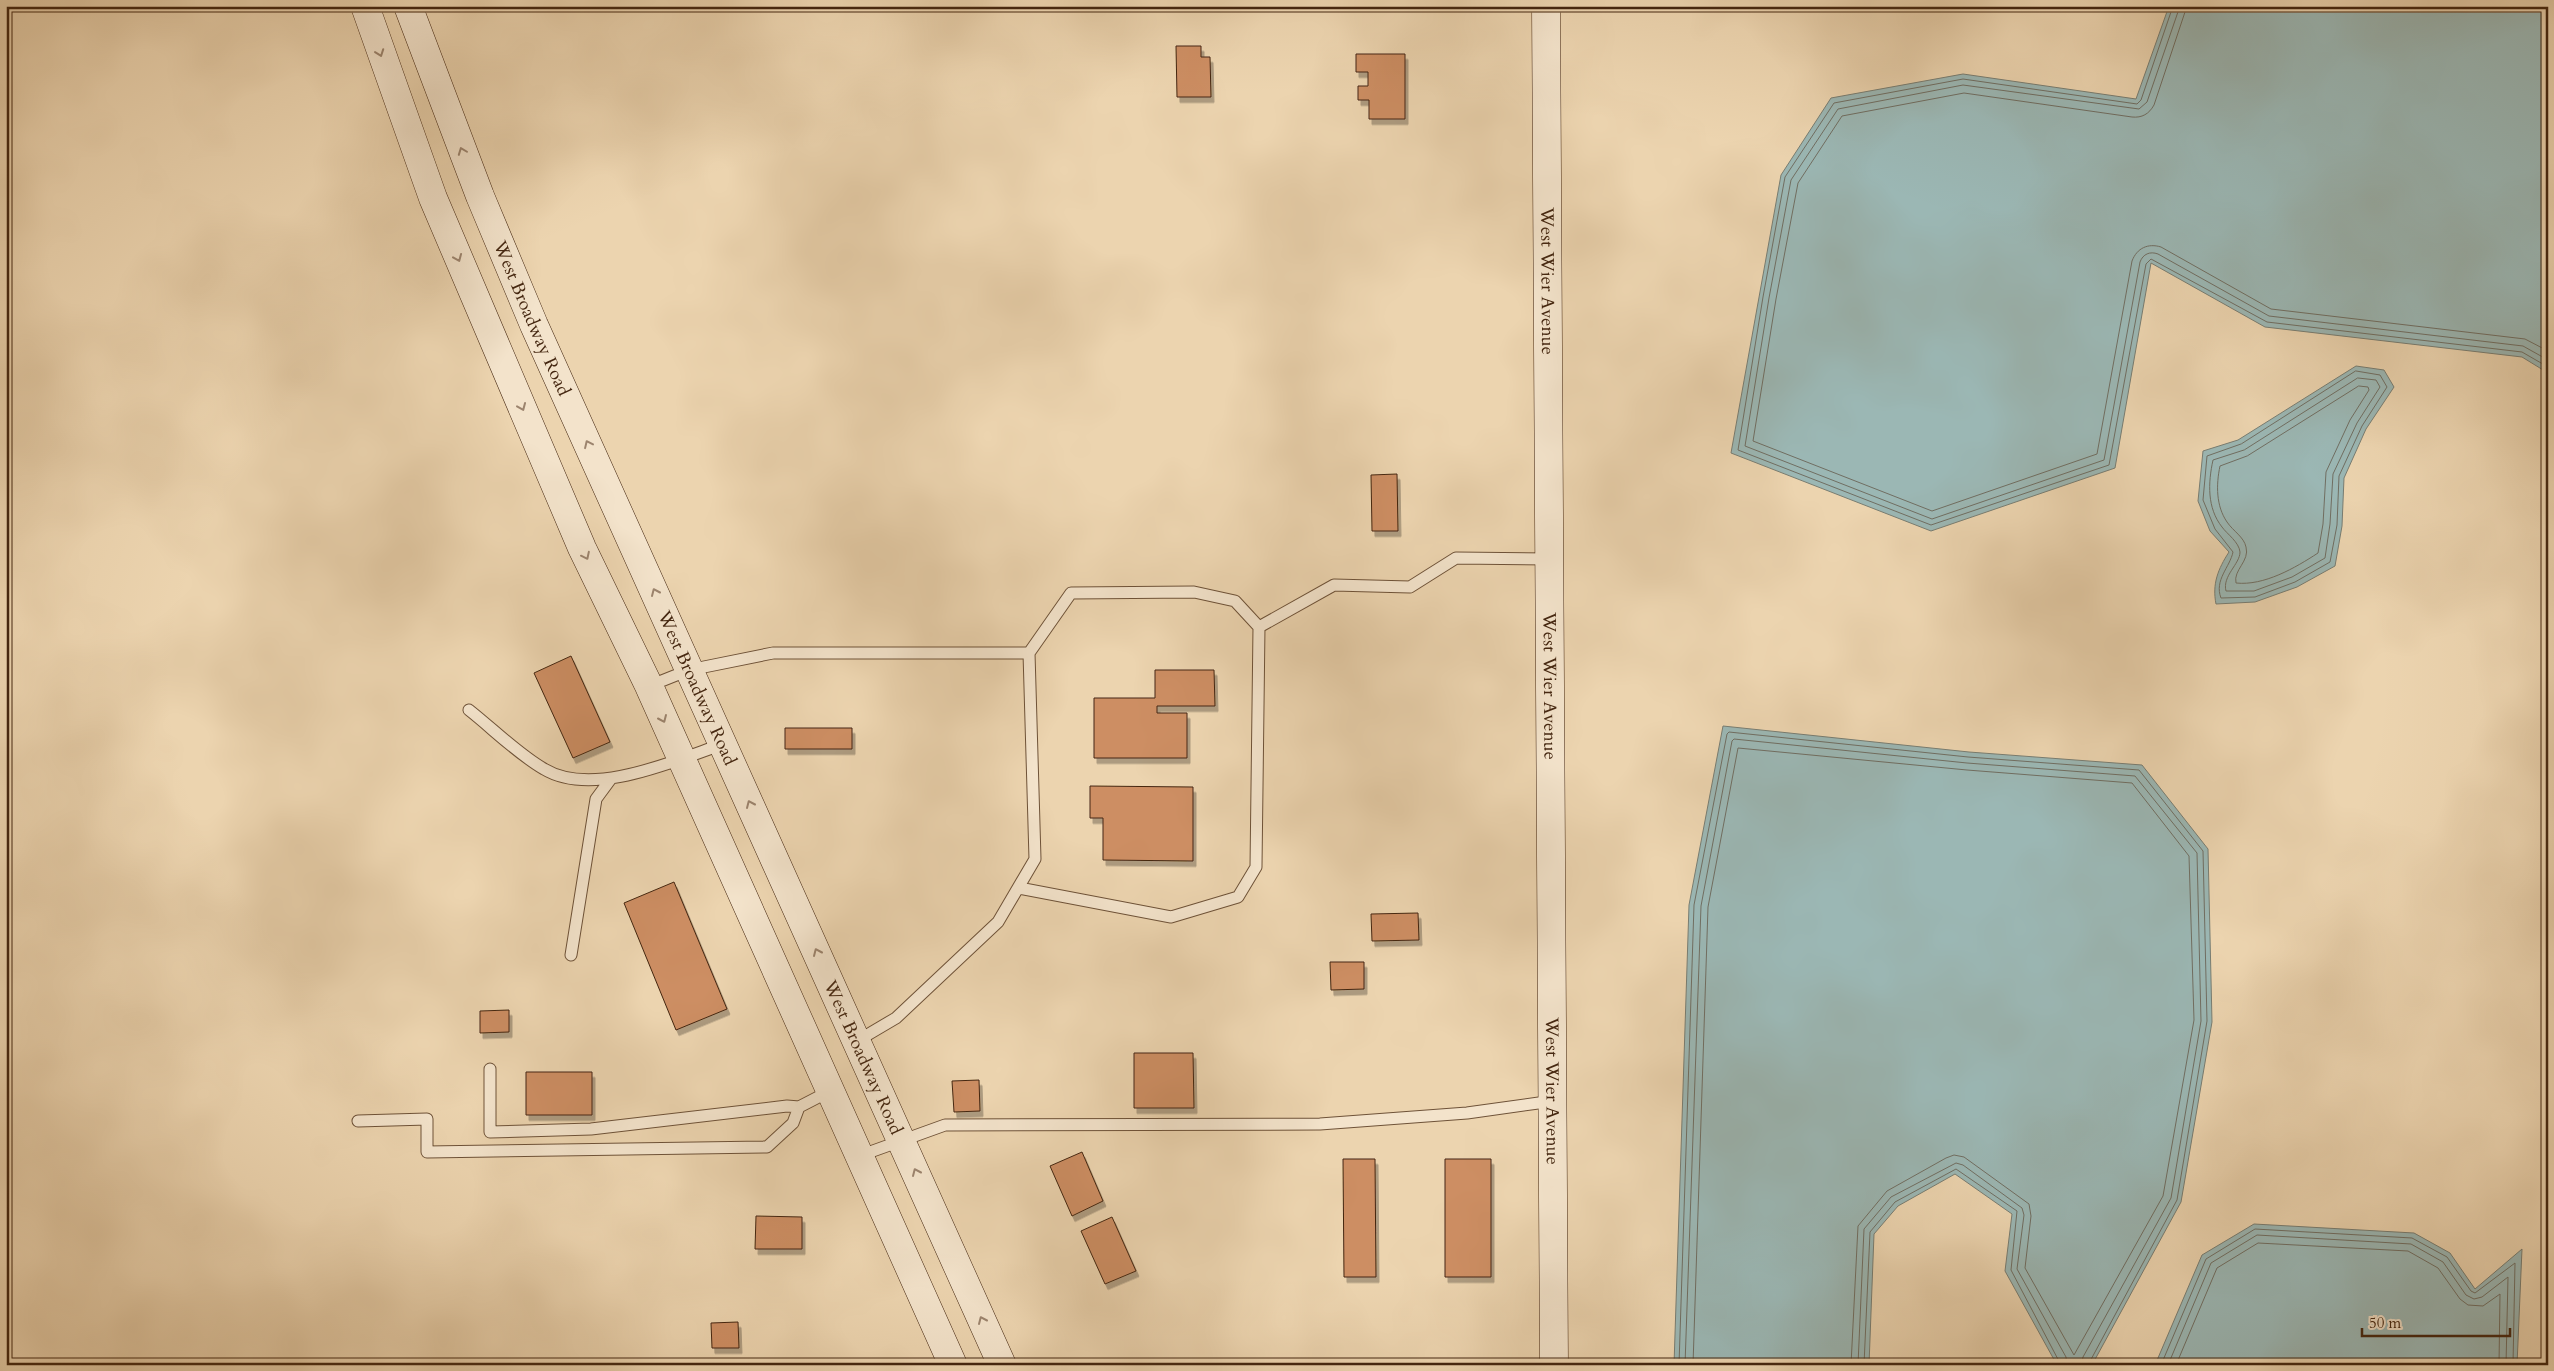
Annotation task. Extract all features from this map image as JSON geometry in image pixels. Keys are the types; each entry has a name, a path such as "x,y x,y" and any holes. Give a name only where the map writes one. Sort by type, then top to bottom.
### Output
{"main road":[{"path":"365,6 393,90 440,213 582,548 649,686 953,1365"},
{"name":"West Broadway Road","path":"408,6 480,196 534,325 1002,1365"},
{"name":"West Wier Avenue","path":"1546,6 1554,1365"},
{"path":"440,213 480,196"}],"lane":[{"path":"1259,627 1334,585 1410,587 1456,558 1550,559"},
{"path":"857,1040 896,1018 998,922 1035,859 1029,653 1071,593 1194,592 1235,601 1259,627 1256,867 1238,897 1171,917 1018,888"},
{"path":"649,686 690,670 774,653 1029,653"},
{"path":"469,710 544,770 577,780 610,780 723,744"},
{"path":"571,955 596,799 610,780"},
{"path":"490,1069 490,1132 591,1129 787,1106 799,1107 830,1091"},
{"path":"859,1156 945,1125 1320,1124 1467,1113 1553,1100"},
{"path":"358,1121 427,1119 427,1152 767,1147 793,1123 799,1107"}],"water":[{"path":"2169,6 2548,6 2548,373 2522,357 2265,327 2151,263 2115,468 1931,531 1731,453 1781,175 1831,98 1963,74 2136,99"},
{"path":"2356,366 2384,370 2394,387 2366,429 2344,478 2342,526 2335,566 2297,587 2255,602 2216,604 2215,583 2229,552 2210,531 2198,501 2203,451 2238,440"},
{"path":"1723,726 1969,752 2142,765 2208,849 2212,1022 2181,1202 2092,1365 2057,1365 2005,1271 2012,1214 1955,1174 1898,1206 1874,1234 1869,1365 1674,1365 1689,905"},
{"path":"2254,1224 2414,1233 2450,1253 2475,1289 2522,1249 2517,1365 2155,1365 2202,1255"}],"building":[{"path":"1176,46 1201,46 1201,57 1210,57 1211,97 1177,97"},
{"path":"1356,54 1405,54 1405,119 1369,119 1369,100 1358,100 1358,86 1368,86 1368,72 1356,72"},
{"path":"1397,474 1398,531 1372,531 1371,475"},
{"path":"571,656 610,742 573,758 534,673"},
{"path":"1155,670 1214,670 1215,706 1157,706 1157,713 1187,713 1187,758 1094,758 1094,698 1155,698"},
{"path":"785,728 852,728 852,749 785,749"},
{"path":"1090,786 1193,787 1193,861 1103,860 1103,818 1090,818"},
{"path":"674,882 727,1009 676,1030 624,903"},
{"path":"1418,913 1419,940 1372,941 1371,914"},
{"path":"1330,962 1364,962 1364,989 1331,990"},
{"path":"509,1010 509,1032 480,1033 480,1011"},
{"path":"1134,1053 1193,1053 1194,1108 1134,1108"},
{"path":"526,1072 592,1072 592,1115 526,1115"},
{"path":"979,1080 980,1111 954,1112 952,1081"},
{"path":"1082,1152 1103,1201 1072,1216 1050,1166"},
{"path":"1343,1159 1375,1159 1376,1277 1344,1277"},
{"path":"1445,1159 1491,1159 1491,1277 1445,1277"},
{"path":"756,1216 802,1217 802,1249 755,1249"},
{"path":"1112,1217 1136,1271 1105,1284 1081,1231"},
{"path":"738,1322 739,1348 712,1348 711,1323"}]}
